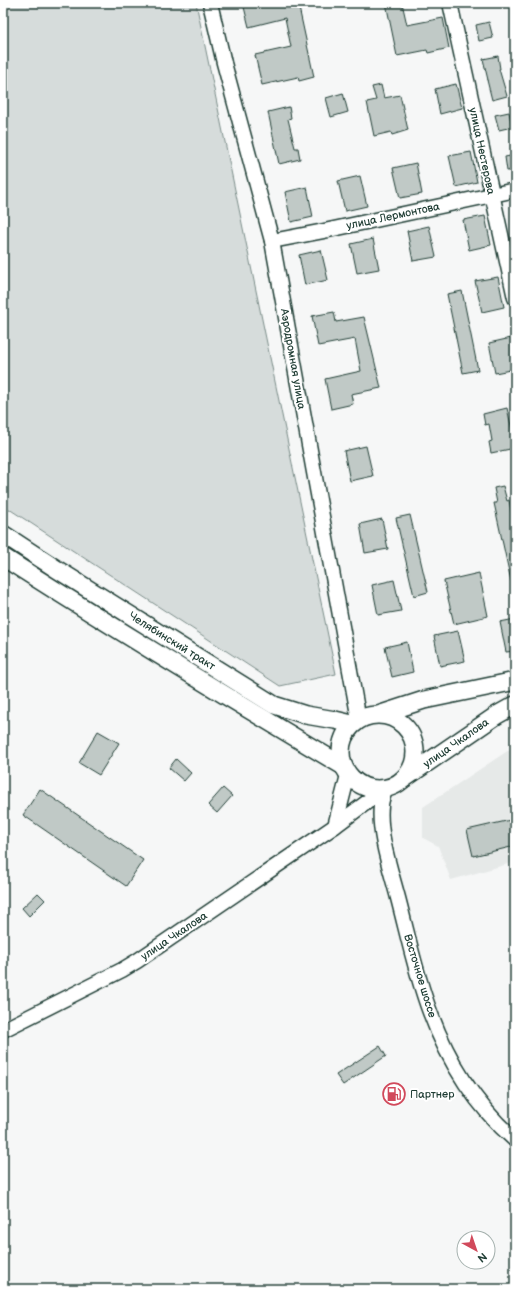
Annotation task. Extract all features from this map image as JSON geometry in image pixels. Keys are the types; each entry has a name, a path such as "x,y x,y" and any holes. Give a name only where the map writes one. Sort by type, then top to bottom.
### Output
{"main road":[{"name":"Челябинский тракт","path":"3,534 274,705 306,715 355,722"},
{"name":"Челябинский тракт","path":"3,557 346,770"},
{"path":"381,714 399,721 412,736 415,755 409,773 392,786 372,788 358,784 346,770 341,746 344,734 355,722 424,700 515,681"},
{"name":"улица Чкалова","path":"392,786 497,715 515,705"}],"street":[{"name":"Аэродромная улица","path":"210,3 224,63 272,241 355,722"},
{"name":"улица Нестерова","path":"450,3 515,298"},
{"name":"улица Лермонтова","path":"272,241 515,190"},
{"path":"335,826 346,770"},
{"name":"улица Чкалова","path":"3,1030 122,970 392,786"},
{"name":"Восточное шоссе","path":"392,786 381,804 381,826 388,860 418,977 430,1012 449,1054 462,1078 490,1116 515,1140"}],"shaded area":[{"path":"3,3 196,3 336,674 280,686 3,505"},
{"path":"515,746 515,862 451,880 438,846 423,838 423,807"}],"building":[{"path":"243,3 298,3 314,77 299,81 298,77 262,85 255,55 291,47 285,18 249,27"},
{"path":"386,3 402,3 407,25 443,18 449,48 428,53 427,50 397,56"},
{"path":"489,22 493,38 479,41 476,25"},
{"path":"498,56 499,69 507,96 492,100 483,59"},
{"path":"456,84 462,108 440,114 435,89"},
{"path":"381,85 384,98 400,95 408,130 392,135 391,132 374,136 367,102 376,100 372,87"},
{"path":"343,93 348,112 331,117 326,98"},
{"path":"289,107 291,118 288,119 295,148 298,148 300,159 279,164 268,112"},
{"path":"509,112 512,127 499,130 495,115"},
{"path":"471,152 477,182 456,187 449,156"},
{"path":"515,155 515,170 507,171 505,157"},
{"path":"416,163 422,194 400,198 393,168"},
{"path":"360,176 367,206 345,211 338,181"},
{"path":"307,187 313,217 291,222 285,192"},
{"path":"485,216 491,245 469,250 463,220"},
{"path":"429,226 436,257 413,261 407,231"},
{"path":"373,239 379,269 357,273 351,244"},
{"path":"321,250 328,280 305,285 299,255"},
{"path":"498,277 504,307 482,312 475,281"},
{"path":"462,291 478,370 463,373 447,294"},
{"path":"334,312 336,322 364,317 381,388 351,394 353,404 331,409 325,379 361,371 355,339 318,346 312,316"},
{"path":"511,338 515,358 515,369 495,373 489,343"},
{"path":"507,408 515,448 491,453 489,442 492,441 489,424 485,425 483,414"},
{"path":"366,446 373,476 350,481 344,451"},
{"path":"503,486 507,501 509,500 515,531 515,580 511,581 494,503 497,503 494,488"},
{"path":"410,515 428,592 414,596 396,518"},
{"path":"382,519 388,549 365,553 360,524"},
{"path":"479,573 488,616 454,624 444,581"},
{"path":"394,580 401,611 378,615 372,585"},
{"path":"515,619 515,651 506,652 500,622"},
{"path":"458,631 465,661 440,666 434,636"},
{"path":"407,642 413,672 392,677 385,647"},
{"path":"98,731 119,743 99,775 79,763"},
{"path":"176,759 191,773 184,781 169,768"},
{"path":"223,788 232,796 217,813 208,805"},
{"path":"40,789 143,860 126,886 23,815"},
{"path":"515,819 515,846 473,856 467,830"},
{"path":"38,893 45,900 29,916 22,908"},
{"path":"380,1046 386,1056 343,1085 336,1075"}],"place":[{"name":"Партнер","path":"394,1094"}]}
